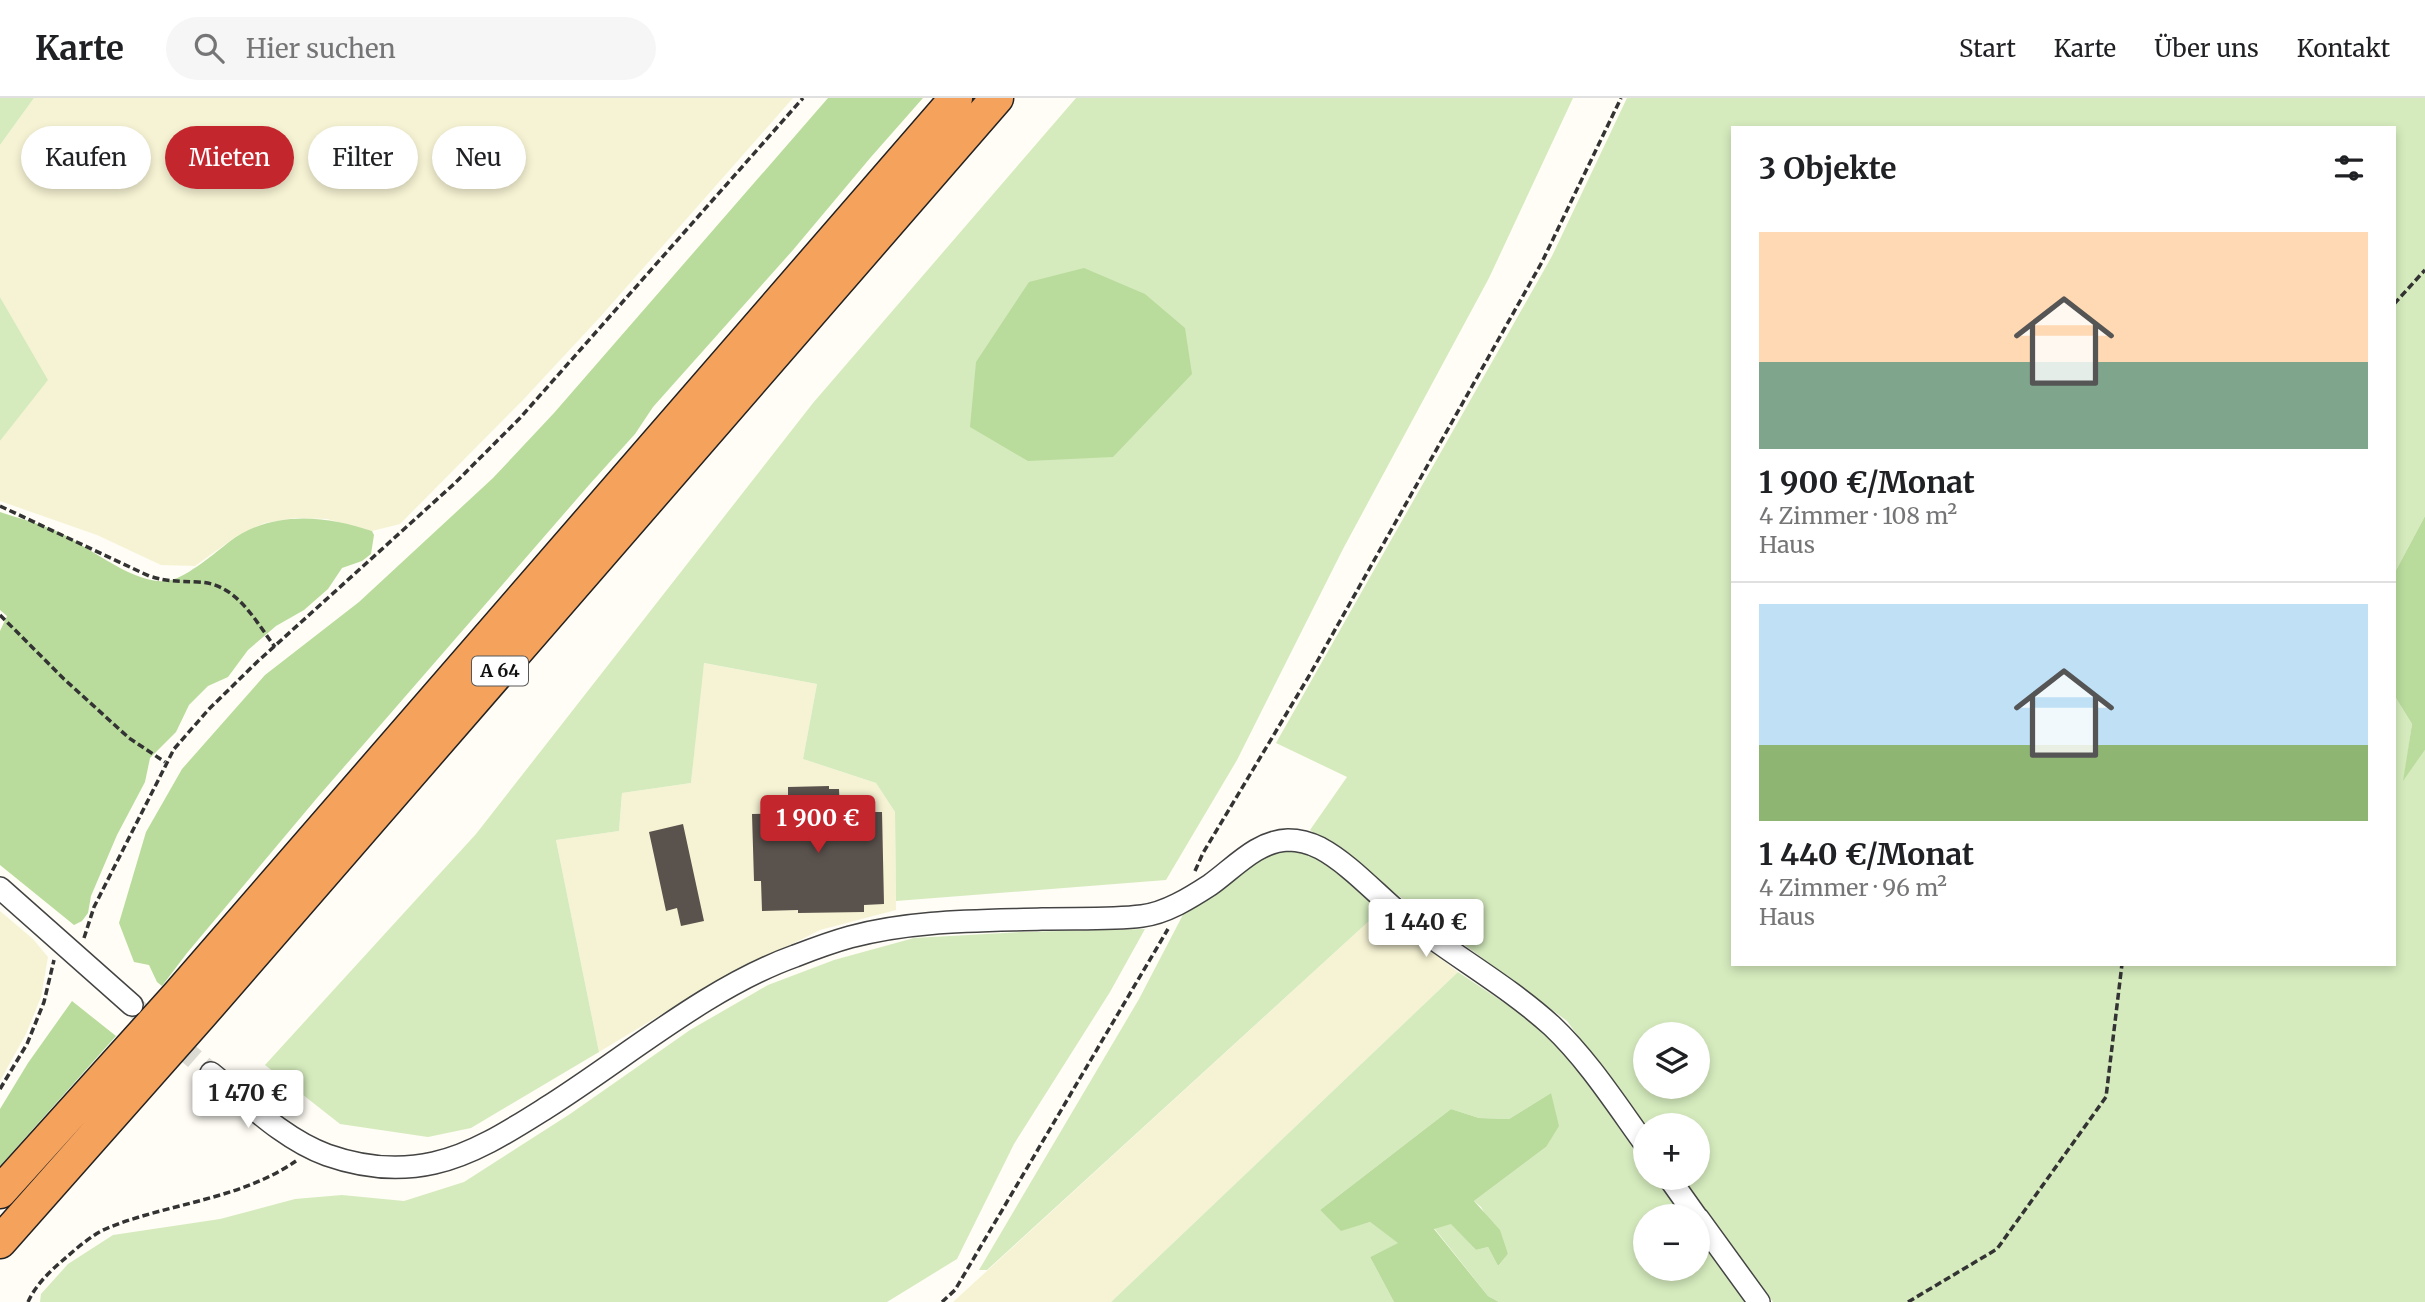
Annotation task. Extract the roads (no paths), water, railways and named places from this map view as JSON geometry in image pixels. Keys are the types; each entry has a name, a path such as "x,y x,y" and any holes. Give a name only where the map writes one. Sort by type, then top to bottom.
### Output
{"highway":[{"name":"A 64","path":"0,1192 177,996 956,98"},
{"name":"A 64","path":"0,1242 200,1016 997,98"}],"street":[{"path":"211,1073 276,1126 326,1155 350,1162 390,1167 435,1163 472,1151 528,1120 701,1004 754,973 791,957 852,936 911,926 1148,915 1181,903 1261,846 1290,840 1322,849 1406,919 1553,1028 1589,1068 1633,1128"},
{"path":"0,888 132,1005"},
{"path":"1710,1235 1759,1302"}],"tunnel":[{"path":"132,1005 211,1073"}]}
